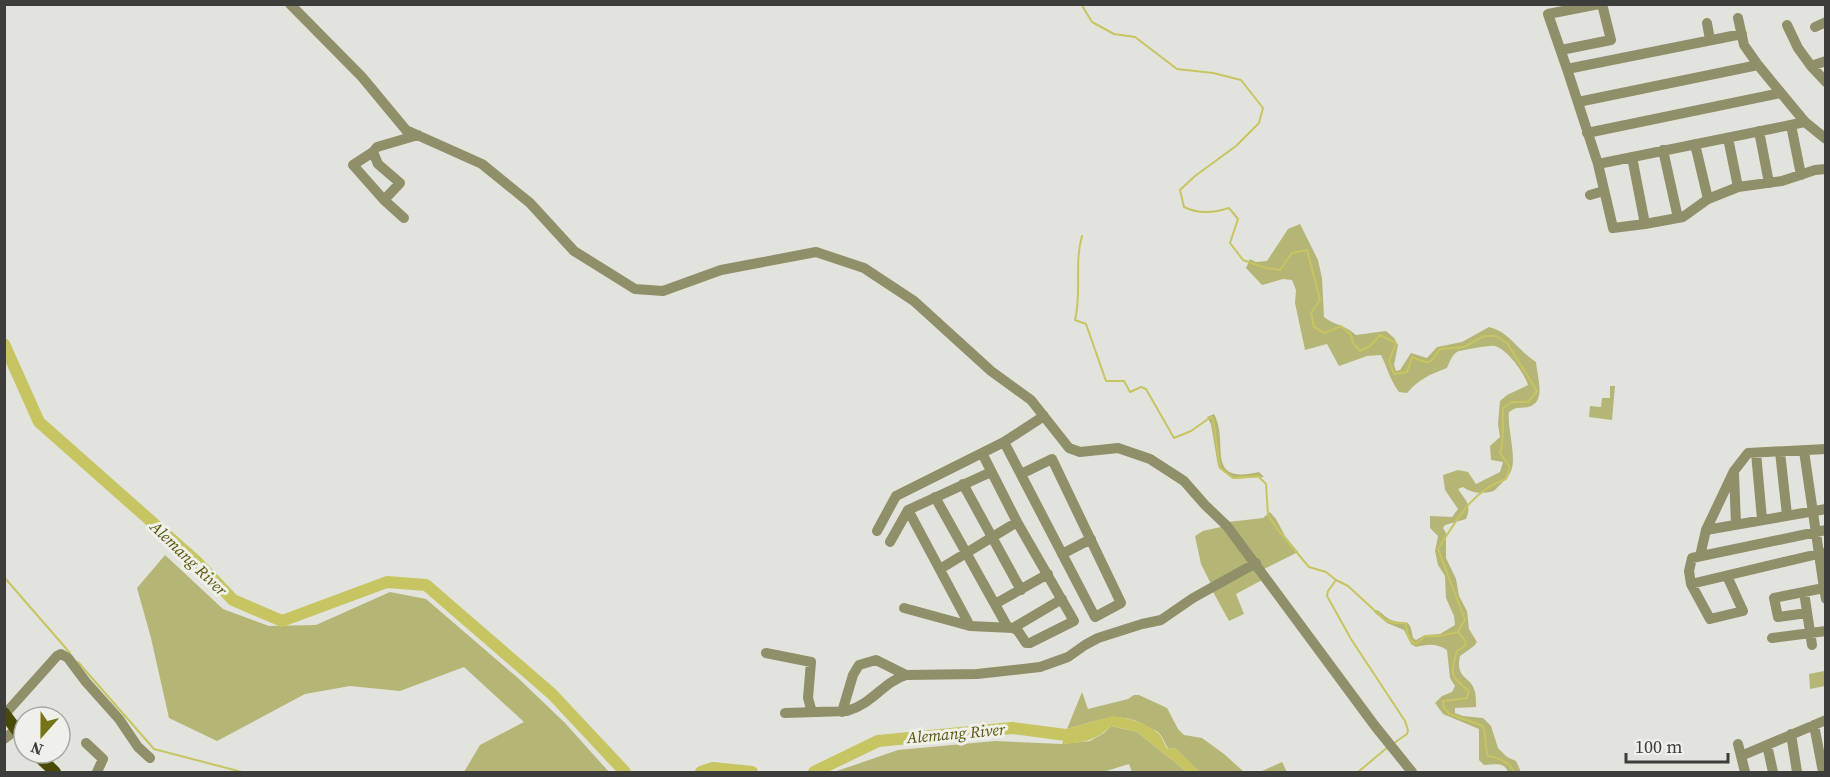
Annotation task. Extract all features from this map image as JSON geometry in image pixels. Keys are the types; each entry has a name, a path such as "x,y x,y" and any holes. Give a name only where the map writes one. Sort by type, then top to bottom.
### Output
{"street":[{"path":"290,4 362,77 406,130 482,164 530,203 574,251 635,290 663,291 721,270 816,252 864,268 914,301 991,371 1031,400 1073,451 1118,448 1150,459 1184,481 1227,526 1256,563 1375,726 1412,772"},
{"path":"1561,50 1611,40 1600,4 1548,14 1598,164 1613,228 1683,217 1708,199 1738,187 1768,183 1826,169"},
{"path":"1738,18 1744,45 1758,65 1805,122 1826,139"},
{"path":"1815,27 1826,22"},
{"path":"1707,23 1710,40"},
{"path":"1787,25 1798,48 1826,82"},
{"path":"1567,69 1742,34"},
{"path":"1811,66 1826,61"},
{"path":"1578,102 1758,65"},
{"path":"1587,133 1781,93"},
{"path":"1598,164 1805,122"},
{"path":"1791,125 1801,175"},
{"path":"1759,131 1768,183"},
{"path":"404,218 384,200 353,165 377,147 418,135"},
{"path":"1728,138 1738,187"},
{"path":"1695,144 1708,199"},
{"path":"1663,150 1678,218"},
{"path":"373,152 378,164 400,183 384,200"},
{"path":"1632,157 1645,224"},
{"path":"1590,195 1604,191"},
{"path":"877,531 896,496 1004,442 1044,416"},
{"path":"1004,442 1095,617 1121,603 1052,459 1021,474"},
{"path":"1700,556 1706,530 1734,471 1748,453 1826,449"},
{"path":"1804,451 1812,511 1820,531 1825,594 1804,592 1774,598 1773,618 1807,612"},
{"path":"1780,452 1787,515"},
{"path":"904,608 970,626 1010,627 1018,631 1026,643 1074,621 1017,522 982,453"},
{"path":"1756,453 1762,519"},
{"path":"1734,471 1736,524"},
{"path":"890,542 908,510 991,472"},
{"path":"963,484 1021,590"},
{"path":"935,497 965,554 1010,627"},
{"path":"1706,530 1826,509"},
{"path":"908,510 970,626"},
{"path":"940,569 1017,522"},
{"path":"1727,576 1743,611 1710,619 1691,584 1689,571 1692,558 1820,531"},
{"path":"1062,554 1091,539"},
{"path":"1691,584 1822,553"},
{"path":"785,713 842,712 863,706 896,679 906,675 977,674 1041,666 1055,662 1068,657 1098,638 1161,620 1193,598 1256,563"},
{"path":"995,604 1048,574"},
{"path":"1804,592 1812,645"},
{"path":"1010,627 1062,599"},
{"path":"1772,638 1826,631"},
{"path":"766,653 811,662 808,698 812,712"},
{"path":"4,739 11,724 57,656 62,654 68,658 119,719 138,747 150,758"},
{"path":"842,712 853,675 859,665 876,660 906,675"},
{"path":"1741,756 1826,720"},
{"path":"1814,725 1823,772"},
{"path":"1791,734 1797,772"},
{"path":"86,743 103,759 97,772"},
{"path":"1738,744 1745,772"},
{"path":"1767,744 1773,772"}],"shaded area":[{"path":"1300,224 1318,260 1322,278 1324,317 1356,335 1386,331 1398,345 1394,365 1396,371 1400,370 1411,353 1427,358 1437,347 1462,342 1489,327 1508,337 1536,362 1540,388 1537,400 1528,407 1516,408 1509,412 1513,460 1509,475 1492,492 1469,491 1463,487 1458,489 1466,500 1468,514 1466,519 1445,525 1443,528 1446,533 1446,558 1456,579 1459,596 1467,611 1469,629 1477,642 1460,656 1459,664 1461,673 1473,687 1476,707 1455,708 1455,713 1483,718 1491,726 1498,748 1507,757 1516,761 1521,772 1508,772 1504,766 1498,764 1484,765 1479,760 1479,729 1443,714 1435,703 1442,696 1452,692 1455,686 1450,678 1447,650 1432,645 1416,647 1411,644 1404,630 1387,623 1374,612 1377,610 1389,619 1408,623 1413,638 1416,640 1425,635 1440,634 1455,625 1454,616 1446,598 1445,576 1438,565 1435,551 1438,536 1430,528 1430,516 1452,517 1458,509 1445,490 1443,475 1458,470 1468,472 1476,484 1500,472 1503,462 1491,460 1490,446 1500,437 1498,424 1500,401 1528,385 1526,380 1510,357 1495,346 1457,352 1447,368 1416,384 1407,393 1399,392 1381,355 1367,356 1339,366 1327,344 1305,350 1295,303 1296,290 1292,280 1283,279 1262,285 1246,268 1250,259 1256,262 1267,261 1288,229"},
{"path":"1610,386 1615,386 1612,420 1589,417 1590,406 1601,407 1602,398 1610,398"},
{"path":"1214,414 1218,425 1224,467 1231,472 1242,474 1259,472 1264,477 1233,479 1218,466 1211,424 1207,417"},
{"path":"1270,512 1298,552 1264,569 1228,522 1263,518"},
{"path":"1225,526 1264,579 1236,594 1244,614 1229,621 1201,564 1195,536 1203,531"},
{"path":"165,555 223,609 269,626 316,625 390,592 426,599 518,678 565,723 609,772 464,772 480,745 524,722 464,667 400,691 350,686 305,694 217,741 169,718 137,588"},
{"path":"1824,671 1825,686 1810,689 1809,674"},
{"path":"1082,692 1088,709 1128,699 1134,695 1139,695 1167,708 1178,729 1184,735 1202,738 1244,772 1200,772 1175,748 1169,749 1158,732 1126,718 1107,718 1067,729"},
{"path":"1112,716 1136,721 1153,729 1168,749 1175,748 1200,772 1187,772 1137,732 1111,726 1088,740 1062,744 1067,729"},
{"path":"1111,726 1137,732 1187,772 1132,772 1129,764 1103,772 834,772 898,750 995,741 1062,744 1090,741"},
{"path":"1282,762 1287,772 1260,772"}],"waterway":[{"path":"1081,4 1092,22 1114,34 1135,37 1177,69 1213,73 1241,80 1263,108 1259,123 1236,146 1180,190 1184,207 1189,209 1206,212 1229,208 1238,219 1230,243 1243,260 1280,270 1292,253 1307,250 1320,300 1311,313 1314,327 1325,333 1341,326 1351,335 1353,343 1360,351 1370,346 1380,335 1396,343 1389,361 1394,374 1407,372 1412,357 1428,362 1440,349 1464,347 1484,336 1496,336 1507,343 1537,391 1528,402 1512,402 1503,408 1503,436 1500,453 1510,467 1506,479 1494,484 1474,499 1458,517 1438,549 1465,620 1458,631 1466,642 1465,646 1457,651 1453,674 1458,682 1469,691 1467,698 1443,701 1444,708 1450,714 1483,726 1488,756 1504,761 1514,772"},
{"path":"1082,236 1075,320 1086,324 1106,381 1124,381 1130,392 1141,387 1146,389 1174,438 1191,431 1211,417 1220,468 1233,478 1258,476 1266,484 1268,515 1278,530 1309,567 1326,572 1336,580 1327,596 1351,639 1405,721 1407,734 1394,743"},
{"name":"Alemang River","path":"4,344 39,422 196,561 233,600 282,621 387,582 426,585 552,694 625,772"},
{"path":"4,577 70,653"},
{"path":"1336,580 1348,586 1385,620 1405,623 1409,638 1416,644 1425,636 1458,632"},
{"path":"78,662 154,749 242,772"},
{"name":"Alemang River","path":"814,772 878,741 1012,728 1066,735 1080,733"},
{"path":"1358,772 1388,747"},
{"name":"Alemang River","path":"701,772 713,768 752,772"}]}
